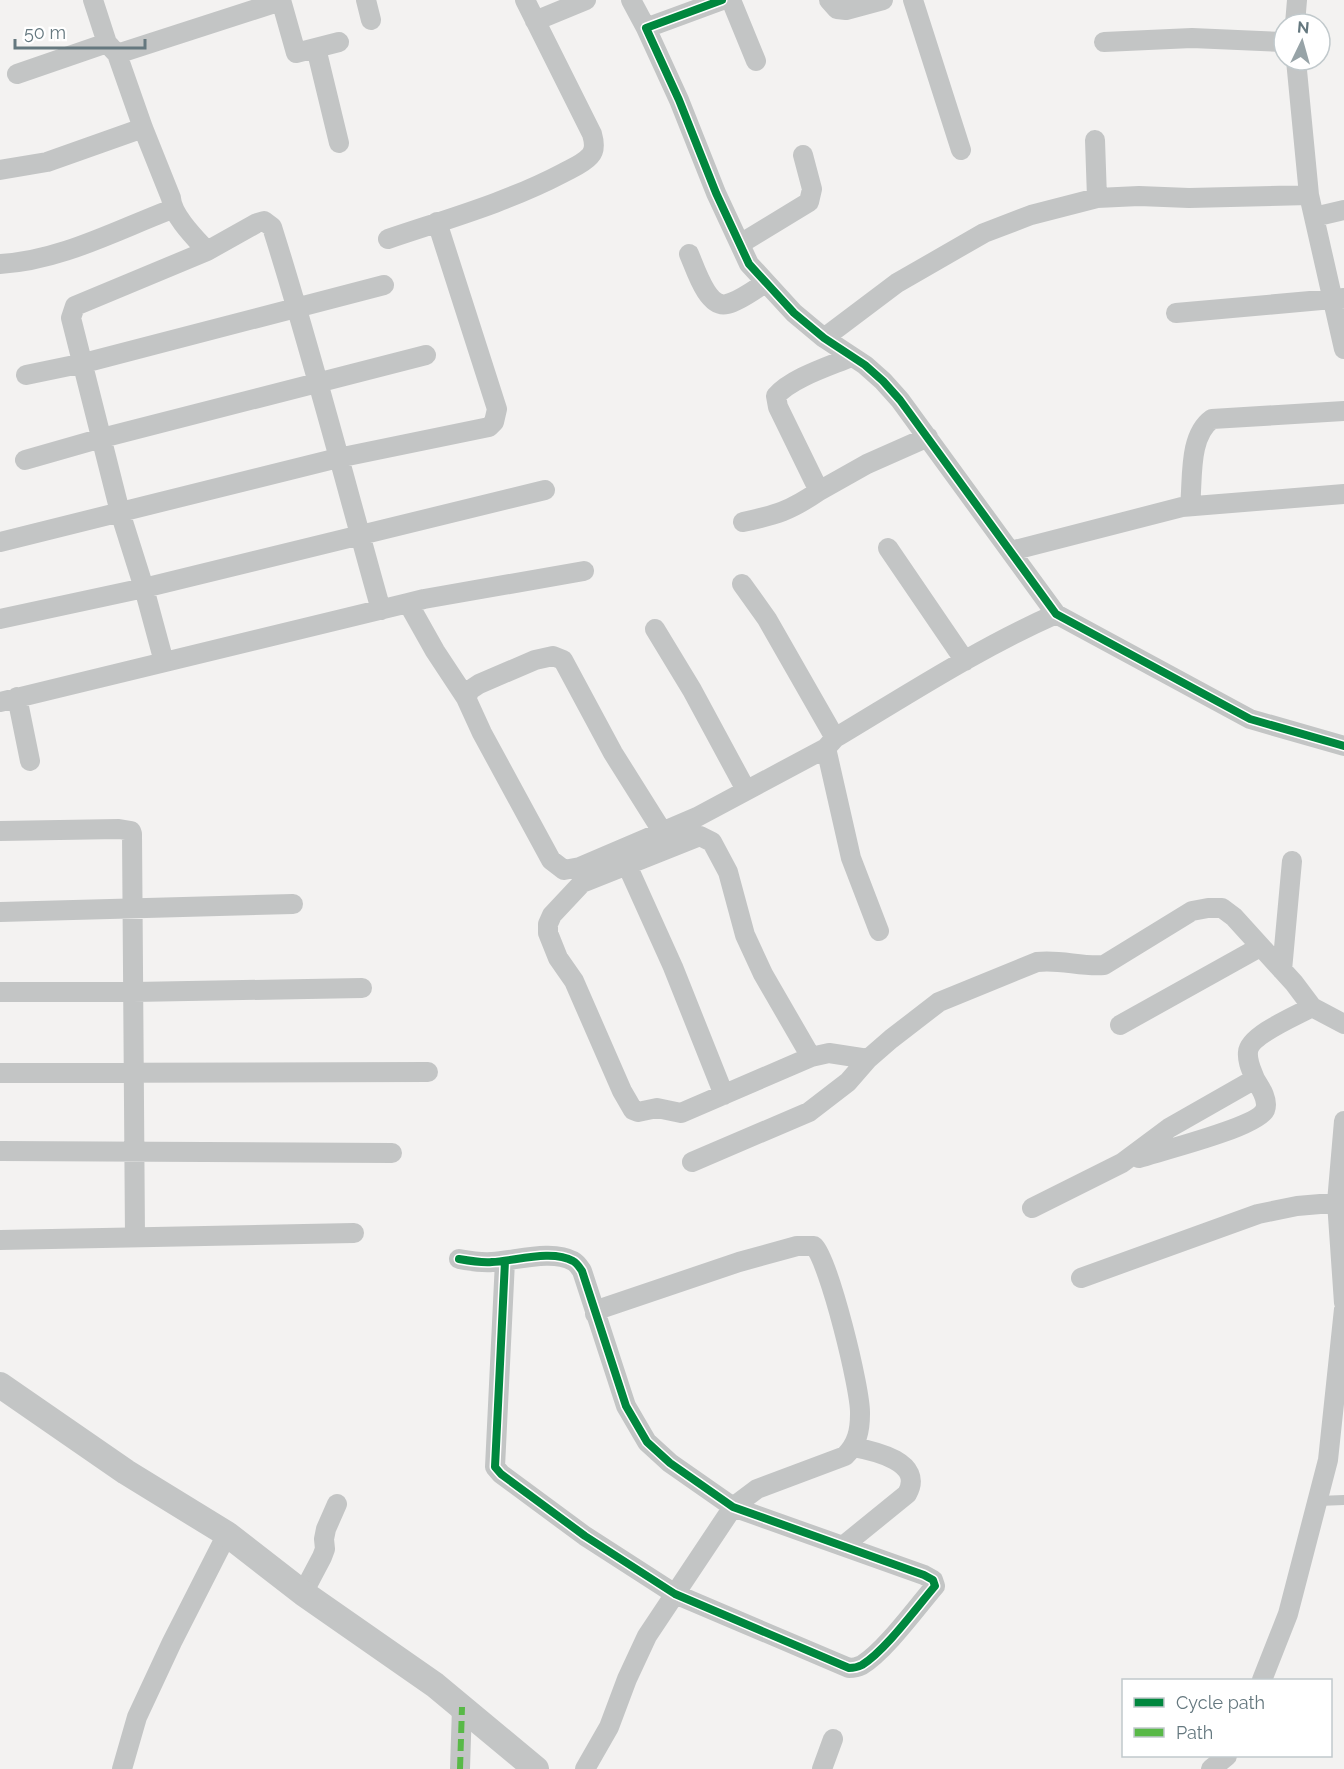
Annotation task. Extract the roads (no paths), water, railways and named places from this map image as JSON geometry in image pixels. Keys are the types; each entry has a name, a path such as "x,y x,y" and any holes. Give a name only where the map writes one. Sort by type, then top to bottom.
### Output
{"street":[{"path":"93,0 171,198 172,206 207,251"},
{"path":"17,74 281,0 296,53 339,42"},
{"path":"366,0 371,20"},
{"path":"388,239 508,199 558,175 592,154 594,144 592,134 525,0"},
{"path":"535,21 586,0"},
{"path":"631,0 679,100 716,193 749,264 794,313 883,381 928,437 1056,614 1250,719 1344,746"},
{"path":"646,28 722,0"},
{"path":"731,0 756,61"},
{"path":"829,0 837,9 846,10 883,0"},
{"path":"913,0 961,150"},
{"path":"1104,42 1192,39 1272,42"},
{"path":"316,48 339,143"},
{"path":"1297,72 1310,195 1314,217 1338,299 1344,349"},
{"path":"0,170 47,162 142,128"},
{"path":"1095,140 1097,198"},
{"path":"740,244 810,202 812,189 803,154"},
{"path":"824,338 897,284 984,233 1031,215 1097,198 1310,195"},
{"path":"0,264 20,263 56,254 167,211 172,206"},
{"path":"1314,217 1344,210"},
{"path":"164,662 120,512 71,318 75,306 207,251 257,223 264,222 272,226 319,382 381,610"},
{"path":"0,542 338,458 489,426 494,422 496,409 437,222"},
{"path":"689,254 707,293 721,305 729,304 765,283"},
{"path":"26,375 84,363 384,285"},
{"path":"1176,313 1338,299"},
{"path":"26,460 102,438 426,355"},
{"path":"819,491 778,407 776,396 780,391 798,381 851,357"},
{"path":"1190,506 1196,442 1203,426 1212,419 1344,411"},
{"path":"743,522 780,514 867,464 928,437"},
{"path":"0,619 144,588 545,490"},
{"path":"1011,551 1190,506 1344,494"},
{"path":"888,548 965,661"},
{"path":"30,760 8,699 424,599 584,572"},
{"path":"742,584 767,619 830,743 851,858 879,931"},
{"path":"408,603 435,651 466,698 482,733 551,860 564,870 580,867 697,817 830,743 965,661 1026,627 1056,614"},
{"path":"655,629 692,690 746,790"},
{"path":"466,698 470,690 479,684 535,660 553,656 563,660 613,753 662,831"},
{"path":"0,831 101,829 131,831 134,843 135,1238"},
{"path":"811,1057 764,974 745,935 728,872 712,842 700,836 582,883 552,915 548,924 548,933 558,958 573,981 622,1091 633,1110 638,1112 657,1108 681,1113 811,1057 829,1053 868,1059"},
{"path":"1282,970 1292,861"},
{"path":"627,865 673,967 724,1095"},
{"path":"0,912 293,904"},
{"path":"692,1162 809,1112 848,1082 868,1059 891,1039 939,1002 1037,962 1053,960 1091,966 1104,965 1192,911 1222,908 1234,917 1312,1007 1344,1024"},
{"path":"1120,1025 1260,947"},
{"path":"0,992 362,988"},
{"path":"1032,1208 1122,1163 1220,1133 1256,1119 1265,1111 1266,1103 1248,1061 1248,1050 1267,1031 1312,1007"},
{"path":"0,1073 428,1072"},
{"path":"1122,1163 1169,1128 1255,1079"},
{"path":"1344,1121 1341,1202 1344,1303"},
{"path":"0,1151 392,1153"},
{"path":"1081,1278 1258,1214 1277,1209 1341,1202"},
{"path":"0,1240 354,1233"},
{"path":"585,1769 609,1727 627,1679 647,1636 733,1507 758,1489 845,1456 854,1448 860,1415 855,1373 826,1272 819,1251 814,1246 797,1246 739,1262 603,1308 594,1314"},
{"path":"459,1259 494,1262 544,1256 574,1261 582,1271 594,1314 626,1406 647,1442 670,1463 733,1507 933,1580 935,1586 890,1639 861,1666 849,1668 675,1594 585,1536 507,1480 495,1467 505,1261"},
{"path":"1262,1679 1288,1614 1328,1460 1344,1309"},
{"path":"0,1385 126,1472 227,1534 303,1593 435,1685 536,1769"},
{"path":"843,1546 907,1494 912,1486 912,1479 908,1471 896,1460 876,1450 854,1448"},
{"path":"303,1593 322,1557 325,1549 326,1529 338,1504"},
{"path":"122,1769 137,1717 227,1534"},
{"path":"460,1769 462,1707"},
{"path":"822,1769 833,1739"},
{"path":"1211,1769 1225,1757"}],"lane":[{"path":"1318,1501 1344,1500"}]}
